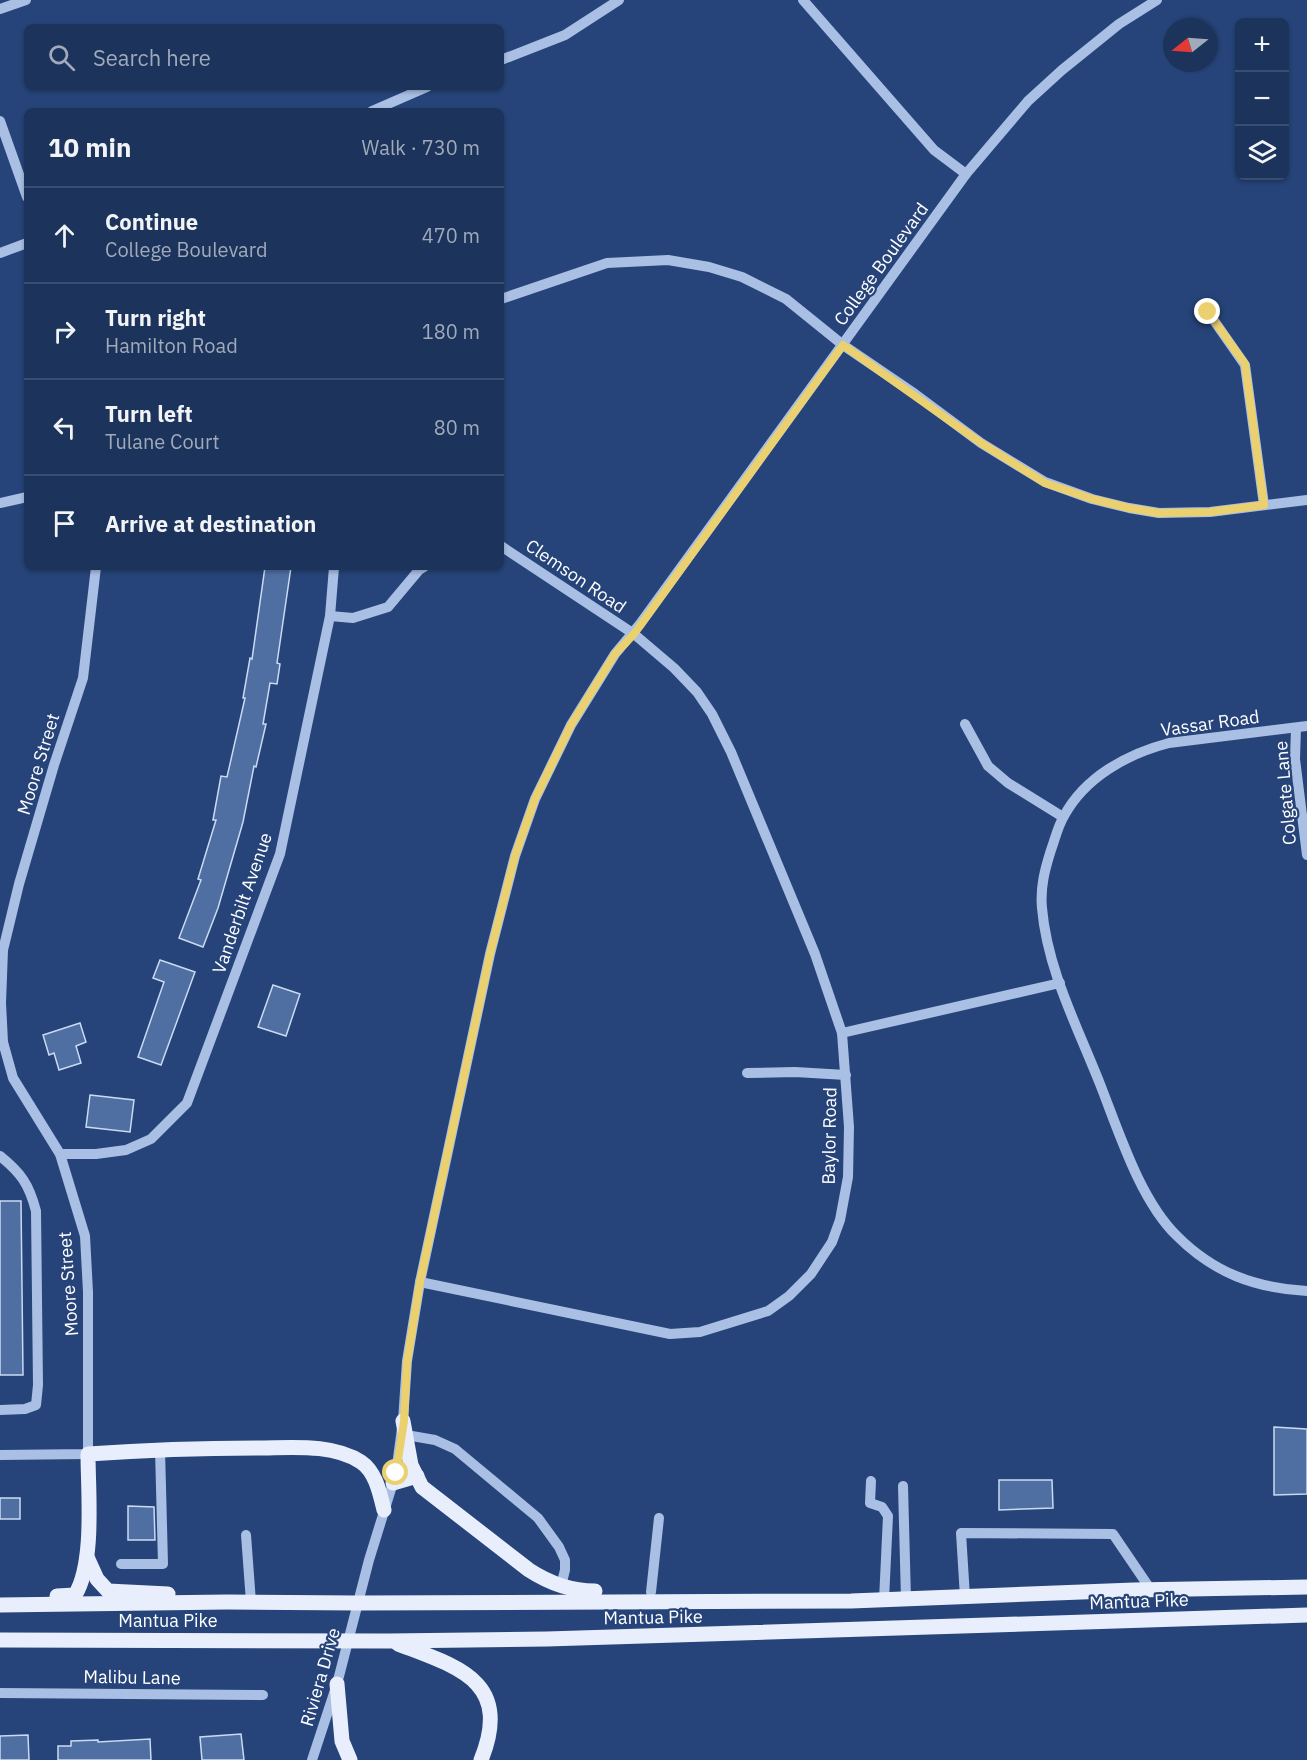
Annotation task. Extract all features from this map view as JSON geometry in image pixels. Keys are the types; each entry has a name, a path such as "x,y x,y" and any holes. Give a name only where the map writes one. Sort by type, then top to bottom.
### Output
{"main road":[{"path":"405,1428 411,1465 422,1487 543,1580 576,1591 686,1592 700,1600"},
{"path":"0,1596 75,1595 87,1557 88,1454 160,1449 302,1448 338,1453 368,1468 379,1487 384,1510"},
{"path":"393,1483 417,1476"},
{"path":"87,1557 100,1584 111,1592 202,1595 227,1602"},
{"name":"Mantua Pike","path":"0,1605 884,1600 1307,1587"},
{"name":"Mantua Pike","path":"0,1640 349,1639 389,1641 748,1634 1307,1615"},
{"path":"389,1641 452,1665 476,1681 490,1709 490,1729 481,1760"},
{"path":"337,1684 342,1741 350,1760"}],"street":[{"path":"0,9 26,0"},
{"path":"504,59 565,34 619,0"},
{"path":"803,0 934,150 966,174"},
{"name":"College Boulevard","path":"357,1603 393,1483 405,1428 407,1362 420,1282 490,954 515,856 535,799 571,725 615,654 634,634 966,174 1028,102 1062,70 1119,24 1157,0"},
{"path":"379,108 420,90"},
{"path":"0,121 24,189"},
{"path":"0,253 24,244"},
{"path":"504,298 608,263 668,260 709,267 742,277 786,299 843,345 981,443 1045,483 1092,499 1159,513 1210,512 1307,500"},
{"path":"1208,312 1245,364 1264,505"},
{"path":"0,503 24,498"},
{"name":"Clemson Road","path":"504,548 634,634"},
{"name":"Moore Street","path":"88,1454 88,1315 85,1236 60,1154 13,1078 3,1042 1,964 19,884 82,678 96,570"},
{"name":"Vanderbilt Avenue","path":"60,1154 96,1154 126,1150 151,1139 187,1102 279,854 330,616 334,570"},
{"path":"330,616 352,618 388,607 419,570"},
{"name":"Baylor Road","path":"420,1282 670,1334 700,1332 768,1311 789,1296 811,1274 832,1242 840,1220 848,1177 849,1127 846,1075 842,1033 815,954 712,714 697,692 674,668 634,634"},
{"path":"965,724 988,766 1008,783 1063,817"},
{"name":"Vassar Road","path":"1301,727 1169,743 1148,749 1118,763 1093,780 1077,796 1063,817 1043,876 1042,906 1046,935 1060,983 1119,1131 1153,1208 1176,1236 1204,1259 1236,1277 1278,1289 1307,1291"},
{"name":"Colgate Lane","path":"1301,727 1295,759 1307,855"},
{"path":"842,1033 1060,983"},
{"path":"747,1073 795,1072 846,1075"},
{"path":"0,1156 18,1171 30,1191 36,1210 38,1385 36,1405 26,1409 0,1410"},
{"path":"405,1428 455,1449 538,1518 559,1547 565,1560 561,1586"},
{"path":"121,1563 163,1564 160,1449"},
{"path":"0,1455 88,1454"},
{"path":"871,1481 870,1503 882,1507 888,1516 884,1600"},
{"path":"903,1486 906,1599"},
{"path":"651,1592 659,1518"},
{"path":"965,1597 961,1533 1113,1534 1151,1590"},
{"path":"246,1535 251,1602"},
{"name":"Riviera Drive","path":"312,1760 337,1684 357,1603"},
{"name":"Malibu Lane","path":"0,1693 263,1695"}],"building":[{"path":"265,570 291,570 277,663 280,664 277,684 270,683 263,724 266,724 256,767 254,766 243,822 218,908 203,947 179,938 201,880 198,879 216,820 213,820 221,776 227,777 245,698 243,698 250,658 252,659"},
{"path":"160,960 195,972 161,1065 138,1057 164,982 153,978"},
{"path":"273,985 300,994 286,1036 258,1027"},
{"path":"80,1023 86,1042 76,1046 81,1063 59,1070 54,1053 49,1055 43,1035"},
{"path":"90,1095 134,1100 130,1132 86,1127"},
{"path":"0,1201 21,1201 23,1375 0,1375"},
{"path":"1274,1427 1307,1429 1307,1494 1274,1495"},
{"path":"999,1480 1052,1480 1053,1508 999,1510"},
{"path":"0,1498 20,1498 20,1519 0,1519"},
{"path":"128,1506 154,1507 155,1540 128,1540"},
{"path":"241,1734 244,1760 202,1760 200,1737"},
{"path":"28,1735 29,1760 0,1760 0,1736"},
{"path":"150,1739 151,1760 58,1760 58,1746 71,1746 71,1741"}],"route":[{"path":"396,1473 404,1421 404,1381 416,1302 490,954 515,856 535,799 571,725 615,654 634,634 843,345 981,443 1045,483 1092,499 1159,513 1210,512 1264,505 1245,364 1208,312"}]}
